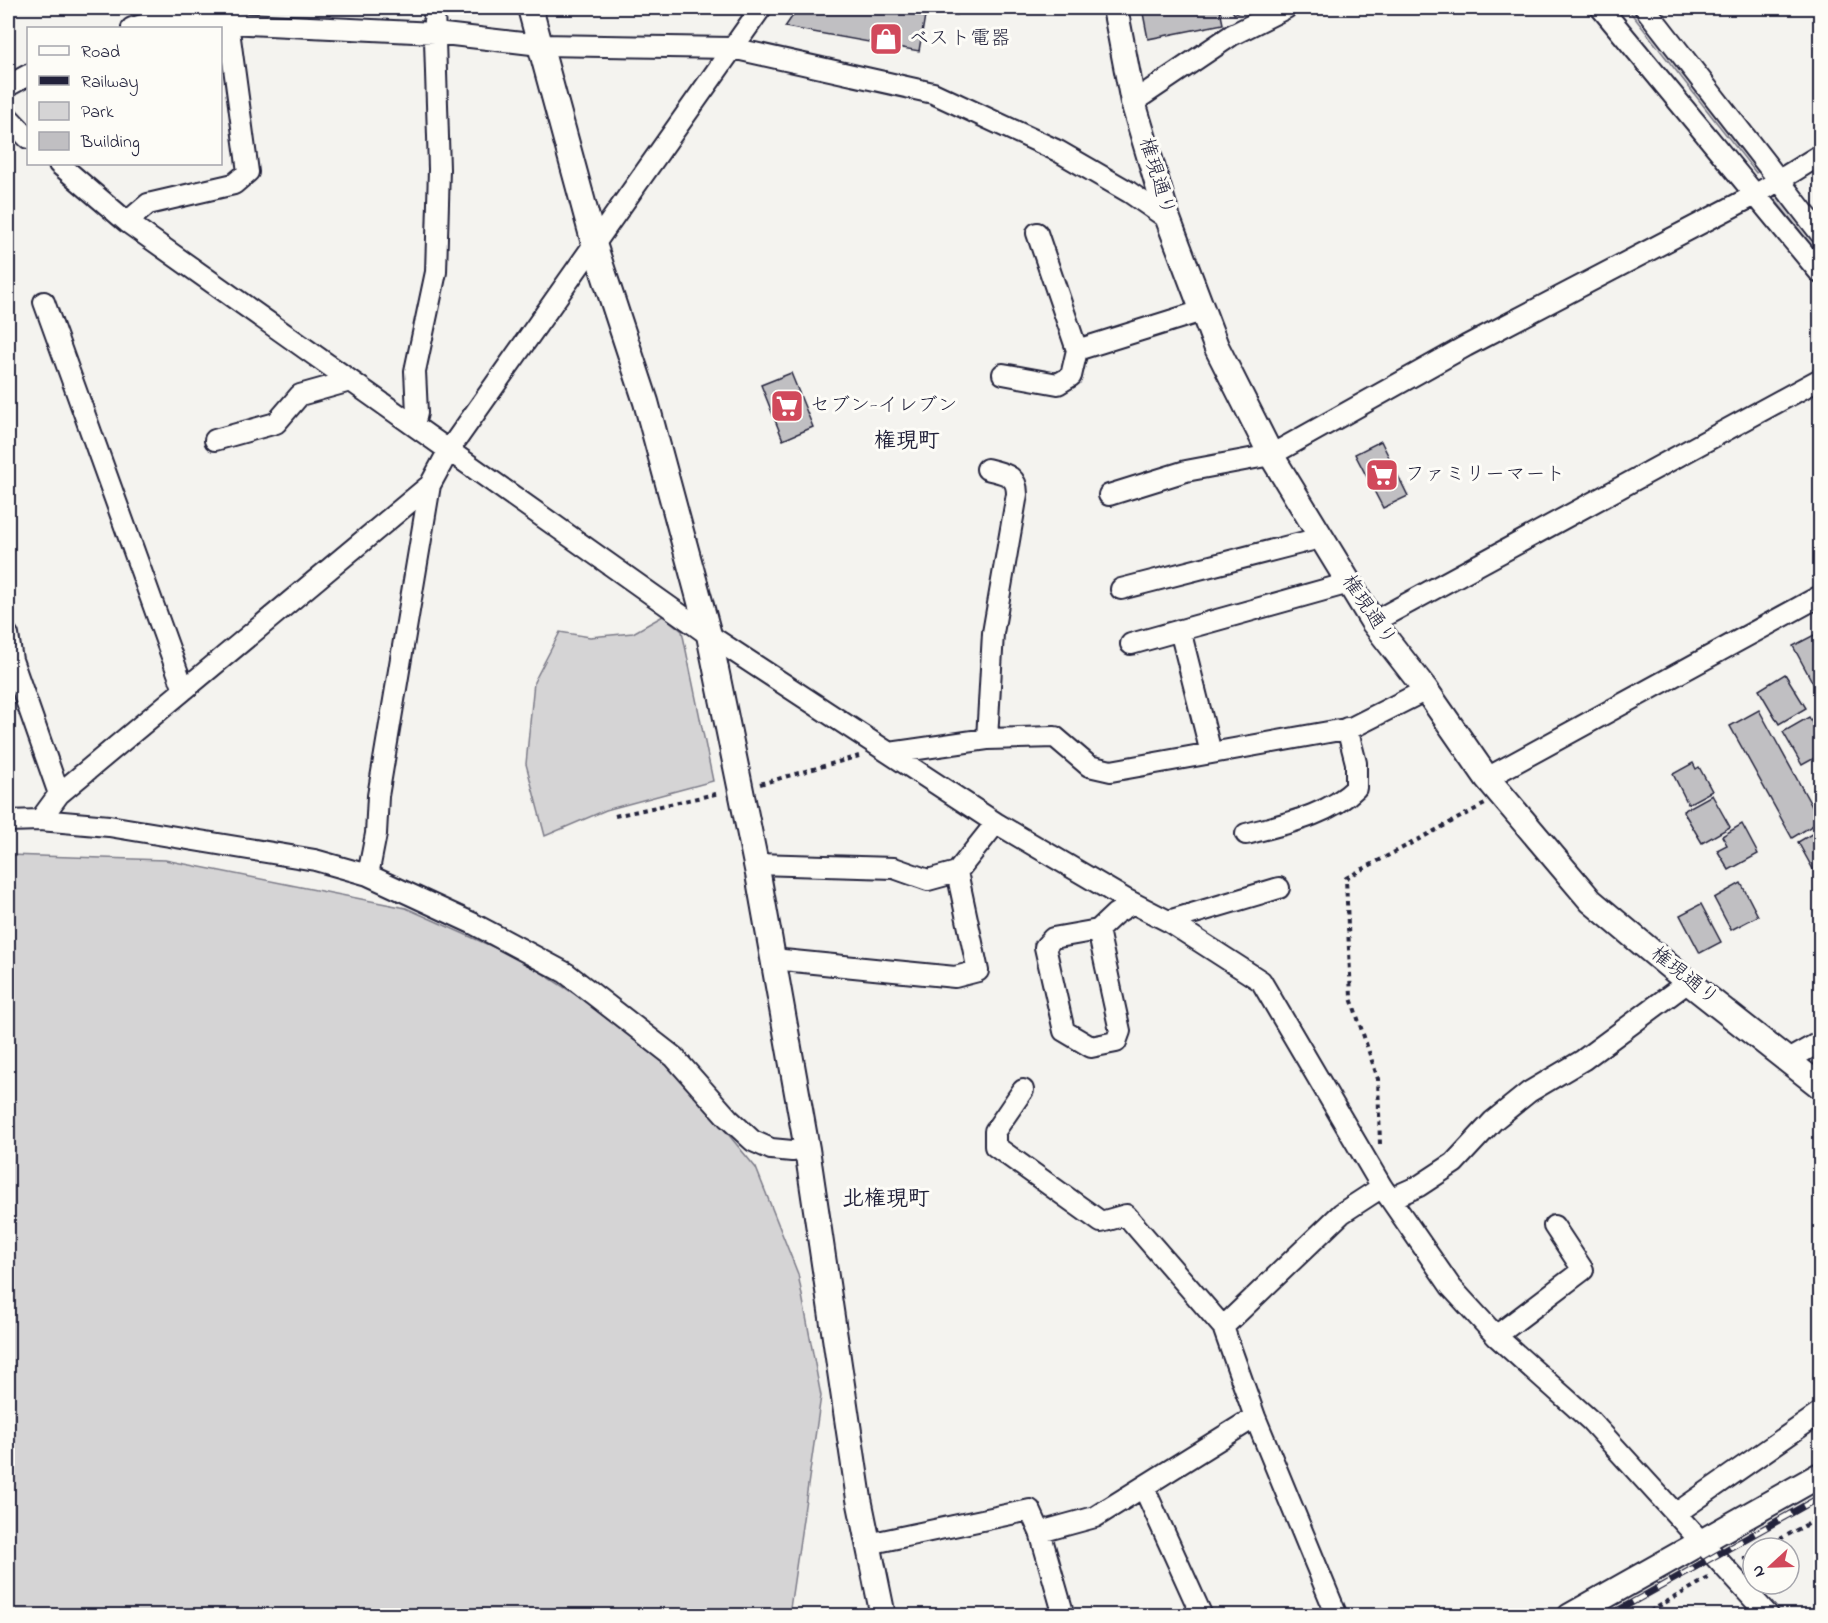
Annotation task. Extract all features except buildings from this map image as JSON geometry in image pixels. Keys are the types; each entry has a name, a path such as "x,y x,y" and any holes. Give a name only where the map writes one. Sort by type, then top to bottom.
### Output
{"street":[{"path":"414,425 417,413 415,371 436,272 439,170 434,8"},
{"path":"530,8 595,247 646,402 709,635 756,864 807,1149 827,1294 868,1544 883,1616"},
{"path":"368,875 378,796 430,485 449,450 595,247 641,176 761,8"},
{"name":"権現通り","path":"1115,8 1133,102 1168,219 1216,346 1271,455 1373,622 1426,690 1494,787 1591,901 1688,982 1821,1086"},
{"path":"1133,102 1232,34 1286,8"},
{"path":"1601,8 1821,273"},
{"path":"1645,8 1821,233"},
{"path":"135,27 149,23 228,23 435,33 540,45 732,48 933,93 1058,152 1129,192 1168,219"},
{"path":"128,222 148,204 234,184 248,172 228,23"},
{"path":"8,86 27,76"},
{"path":"8,117 27,137"},
{"path":"1109,495 1186,471 1271,455 1466,346 1755,195 1821,155"},
{"path":"59,165 128,222 709,635 996,823 1168,921 1261,981 1387,1192 1451,1287 1496,1336 1590,1420 1677,1512 1725,1569 1769,1616"},
{"path":"1003,374 1058,384 1071,376 1077,350 1037,232"},
{"path":"44,302 184,690"},
{"path":"1077,350 1202,311"},
{"path":"1373,622 1821,379"},
{"path":"214,440 276,423 300,395 351,381"},
{"path":"987,469 1010,475 1017,484 993,633 987,739"},
{"path":"40,820 59,794 430,485"},
{"path":"1121,589 1320,538"},
{"path":"1131,644 1349,583"},
{"path":"1494,787 1821,596"},
{"path":"1180,630 1211,753"},
{"path":"8,635 11,668 59,794"},
{"path":"887,751 987,739 1054,737 1089,766 1111,771 1347,728 1426,690"},
{"path":"1246,834 1302,818 1342,802 1356,788 1356,763 1347,728"},
{"path":"8,821 40,820 109,826 315,860 368,875 471,923 566,973 674,1057 728,1118 753,1141 771,1149 792,1151 807,1149"},
{"path":"756,864 894,868 928,880 957,872 996,823"},
{"path":"773,959 955,977 978,971 957,872"},
{"path":"1168,921 1279,888"},
{"path":"1098,930 1120,1031 1116,1042 1091,1047 1064,1031 1045,947 1053,938 1098,930 1133,903"},
{"path":"1224,1327 1342,1213 1387,1192 1419,1186 1454,1163 1493,1121 1529,1092 1583,1060 1688,982"},
{"path":"1788,1060 1821,1042"},
{"path":"1023,1090 995,1131 995,1146 1101,1222 1126,1215 1224,1327 1255,1417 1337,1616"},
{"path":"1496,1336 1583,1270 1554,1226"},
{"path":"1677,1512 1821,1413"},
{"path":"1040,1532 1095,1517 1255,1417"},
{"path":"1570,1616 1821,1474"},
{"path":"1144,1488 1202,1616"},
{"path":"868,1544 1030,1510 1040,1532 1064,1616"}],"path":[{"path":"615,816 680,800 739,790 887,751"},
{"path":"1380,1151 1378,1079 1351,998 1346,878 1494,787"},
{"path":"1786,1536 1821,1517"},
{"path":"1642,1616 1741,1560"}],"green space":[{"path":"1627,8 1636,8 1762,168 1756,173"},
{"path":"1777,191 1820,245 1820,256 1772,196"},
{"path":"663,616 682,631 713,781 606,810 545,836 526,764 534,682 560,632 590,637 633,633"},
{"path":"8,855 165,860 406,908 520,959 595,1007 680,1076 756,1168 798,1274 821,1396 789,1615 8,1616"}],"railway":[{"path":"1608,1616 1820,1497"}],"place":[{"name":"ベスト電器","path":"886,39"},
{"name":"セブン-イレブン","path":"787,406"},
{"name":"ファミリーマート","path":"1382,475"}],"district":[{"name":"権現町","path":"907,442"},
{"name":"北権現町","path":"886,1200"}]}
